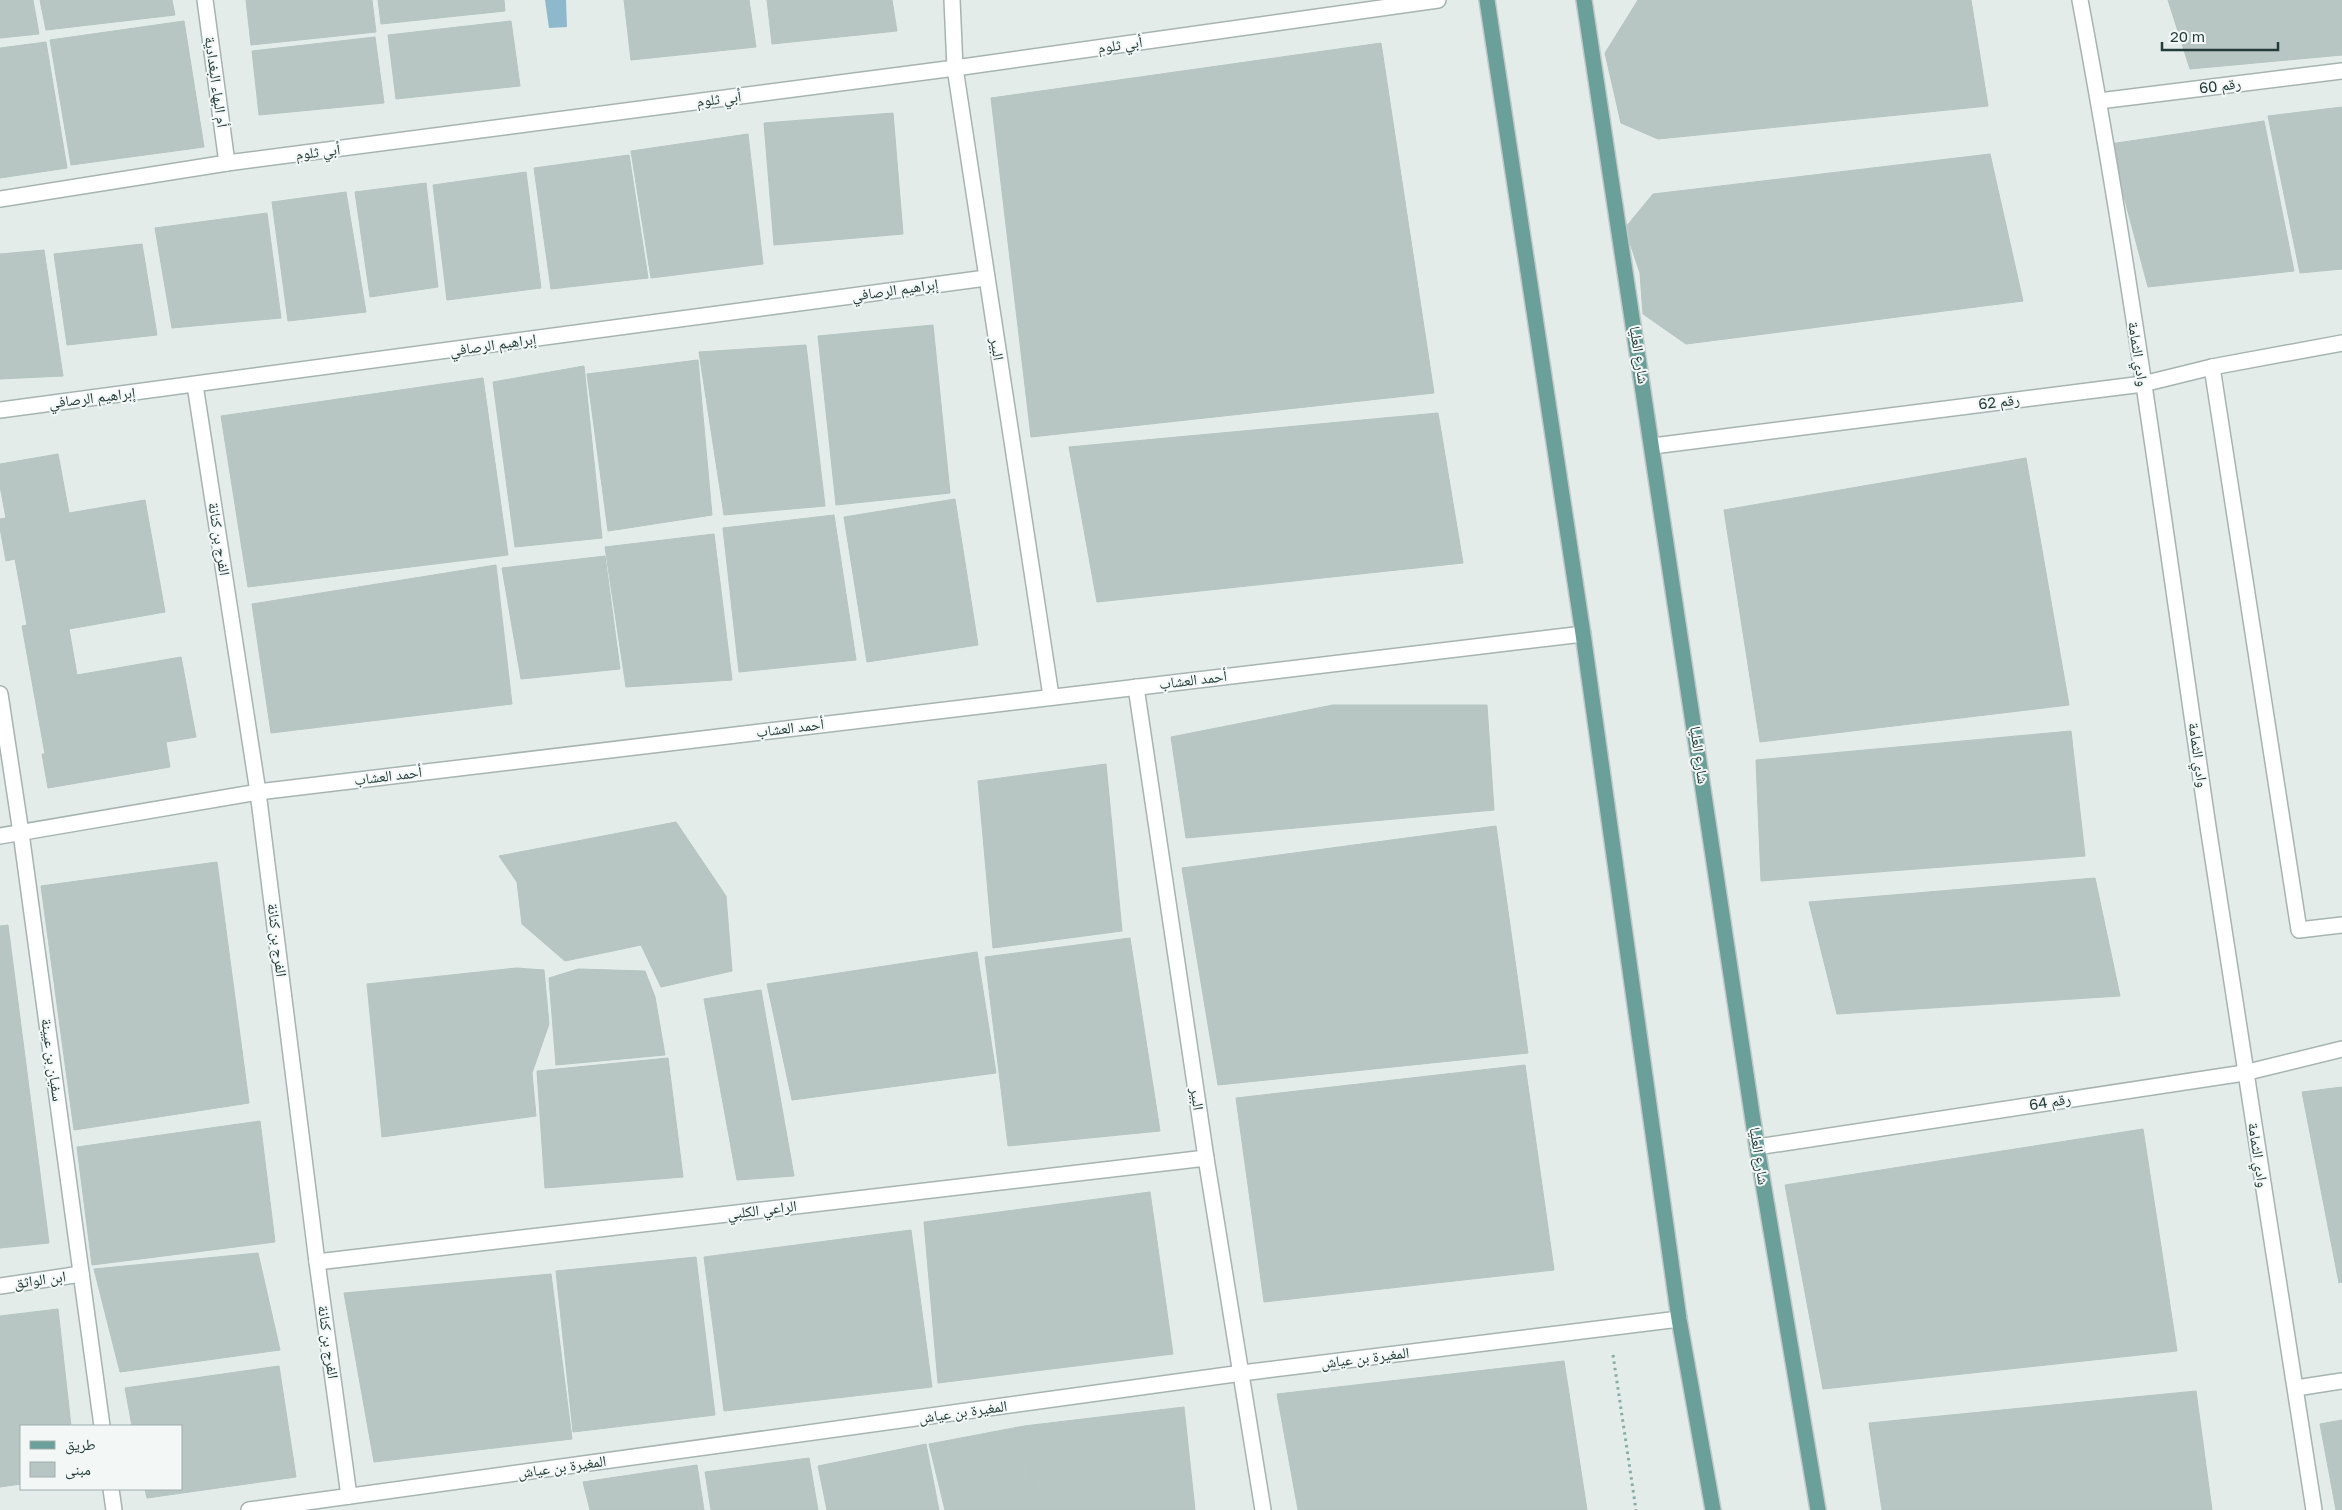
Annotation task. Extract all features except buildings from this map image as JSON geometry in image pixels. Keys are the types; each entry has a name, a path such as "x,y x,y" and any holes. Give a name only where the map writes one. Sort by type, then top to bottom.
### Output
{"main road":[{"path":"1487,0 1583,634 1679,1319 1713,1510"},
{"name":"شارع العليا","path":"1584,0 1653,446 1757,1147 1818,1510"}],"street":[{"name":"أم البهاء البغدادية","path":"205,0 227,164"},
{"name":"البير","path":"952,0 955,68 1052,696"},
{"name":"أبي ثلوم","path":"0,199 227,164 955,68 1438,0"},
{"name":"وادي الثمامة","path":"2080,0 2099,101 2143,384 2244,1073 2296,1388 2314,1510"},
{"name":"رقم 60","path":"2099,101 2342,72"},
{"name":"إبراهيم الرصافي","path":"0,410 986,278"},
{"name":"رقم 62","path":"1653,446 2143,384 2212,367 2342,343"},
{"path":"2212,367 2299,930 2342,925"},
{"name":"الفرج بن كنانة","path":"196,385 258,792 317,1262 349,1496"},
{"name":"أحمد العشاب","path":"0,836 258,792 1583,634"},
{"name":"البير","path":"1136,687 1206,1158 1264,1510"},
{"name":"سفيان بن عيينة","path":"0,694 21,833 102,1425"},
{"name":"رقم 64","path":"1757,1147 2244,1073 2342,1049"},
{"name":"الراعي الكلبي","path":"317,1262 1206,1158"},
{"name":"ابن الواثق","path":"0,1286 80,1274"},
{"name":"المغيرة بن عياش","path":"249,1510 1242,1373 1679,1319"},
{"path":"2296,1388 2342,1381"},
{"path":"111,1490 114,1510"}],"path":[{"path":"1610,1328 1636,1510"}],"water":[{"path":"545,0 566,0 567,27 549,28"}]}
